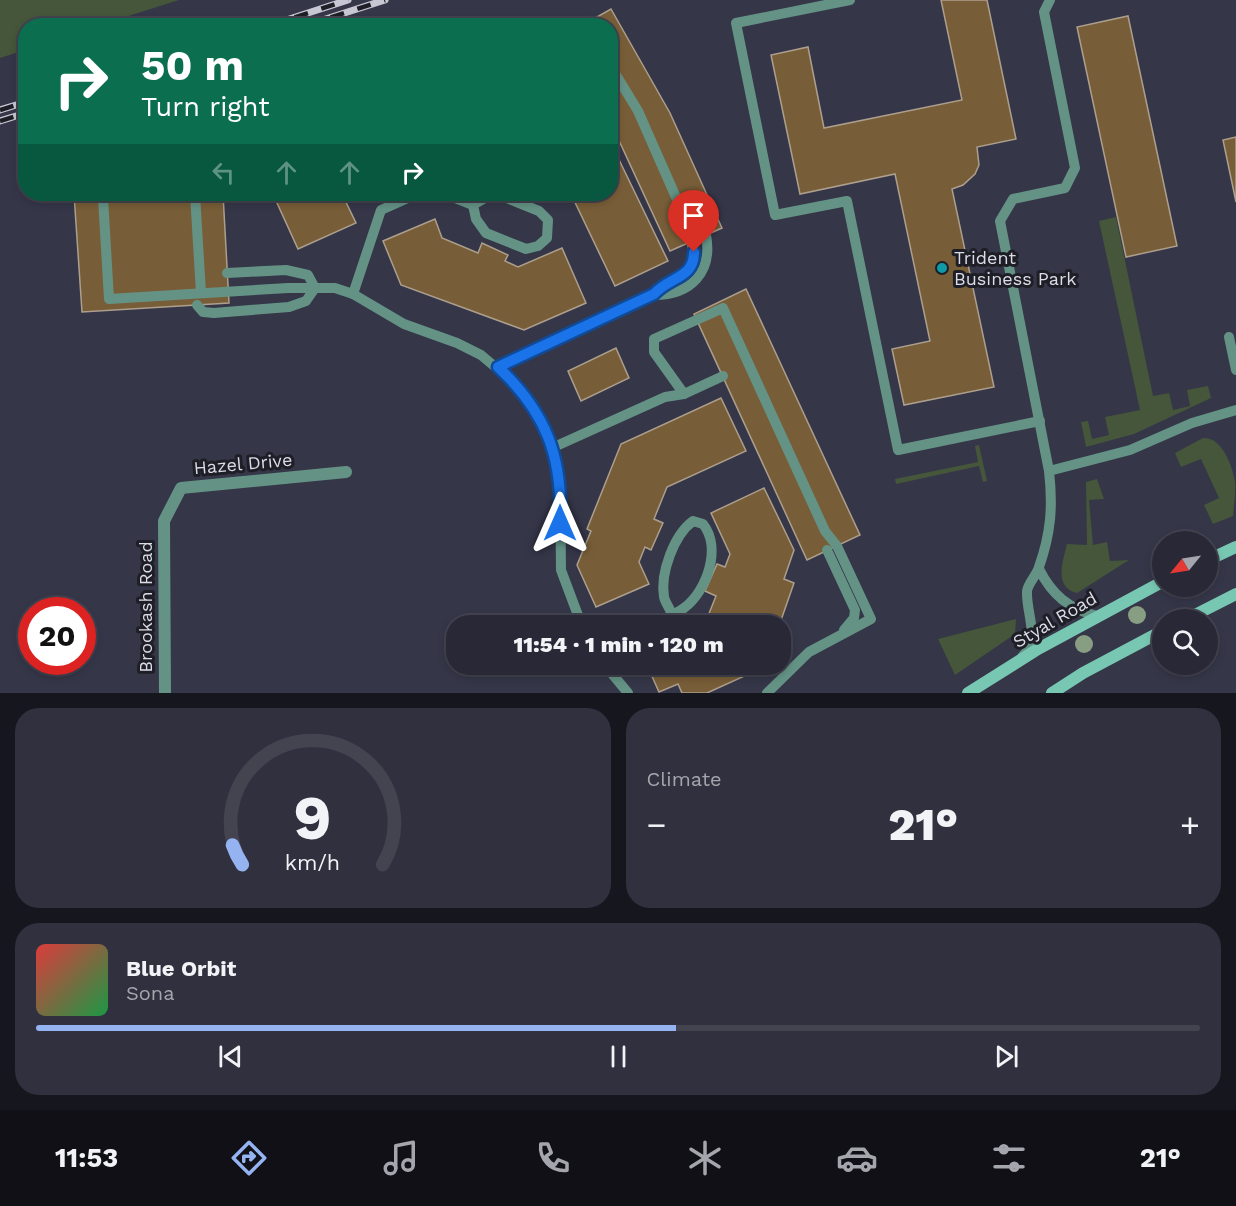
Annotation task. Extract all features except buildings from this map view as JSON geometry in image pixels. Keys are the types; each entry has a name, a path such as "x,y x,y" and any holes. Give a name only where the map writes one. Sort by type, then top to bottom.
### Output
{"main road":[{"path":"1218,556 1236,548"},
{"name":"Styal Road","path":"968,693 1097,616 1152,587"},
{"path":"1207,609 1236,594"},
{"path":"1052,693 1083,673 1152,636"}],"street":[{"name":"Hazel Drive","path":"164,521 181,488 346,472"},
{"name":"Brookash Road","path":"164,521 165,693"}],"lane":[{"path":"850,0 736,23 775,215 847,201 897,450 1040,421"},
{"path":"1018,662 1031,648 1032,626 1027,589 1039,570 1052,519 1049,471 1000,221 1013,199 1065,188 1075,168 1044,12 1050,0"},
{"path":"618,78 638,111 686,220 706,235 707,259 699,276 681,289 667,295 654,294"},
{"path":"103,201 109,299 335,288 353,294 404,324 457,343 498,367 532,403 554,447 560,479 561,570 578,615"},
{"path":"195,201 201,293"},
{"path":"353,294 381,210 401,201"},
{"path":"462,201 473,205"},
{"path":"473,205 480,201"},
{"path":"473,205 476,219 486,233 526,249 538,246 547,238 548,220 539,211 514,201"},
{"path":"498,367 654,294 663,284 686,273 692,267 694,252 691,242"},
{"path":"228,273 286,270 308,275 315,288"},
{"path":"197,305 203,312 214,314 289,307 306,301 315,288"},
{"path":"684,394 654,352 654,339 723,308 825,531 837,546 871,619 842,633 803,657 767,693"},
{"path":"1229,337 1236,370"},
{"path":"554,447 665,397 684,394 723,376"},
{"path":"1049,471 1130,450 1192,423 1236,410"},
{"path":"693,521 703,524 710,533 713,555 696,597 672,614 664,597 664,577 678,537 693,521"},
{"path":"827,550 855,610 854,618 842,633"},
{"path":"1039,570 1060,600 1078,611 1097,616"},
{"path":"613,675 628,693"}],"green space":[{"path":"0,0 179,0 122,18 18,18 18,52 0,58"},
{"path":"1116,217 1153,396 1169,393 1173,410 1190,406 1187,390 1208,386 1211,398 1134,434 1086,447 1081,422 1088,421 1092,439 1109,435 1105,417 1140,410 1099,221"},
{"path":"1203,438 1216,442 1221,447 1229,460 1235,481 1233,516 1213,524 1204,505 1219,498 1201,459 1181,467 1175,453"},
{"path":"979,445 987,481 983,482 979,466 896,484 895,479 978,462 975,446"},
{"path":"1097,479 1104,499 1089,500 1093,545 1107,542 1110,561 1129,560 1077,593 1065,585 1062,579 1062,565 1067,544 1087,545 1086,482"},
{"path":"1016,619 1015,634 955,675 938,639"}],"railway":[{"path":"293,18 348,0"},
{"path":"329,18 385,0"},
{"path":"0,110 18,104"},
{"path":"0,121 18,115"}],"place":[{"name":"Trident Business Park","path":"942,268"}],"route":[{"path":"560,523 560,479 554,447 532,403 498,367 654,294 663,284 686,273 692,267 694,252"}]}
